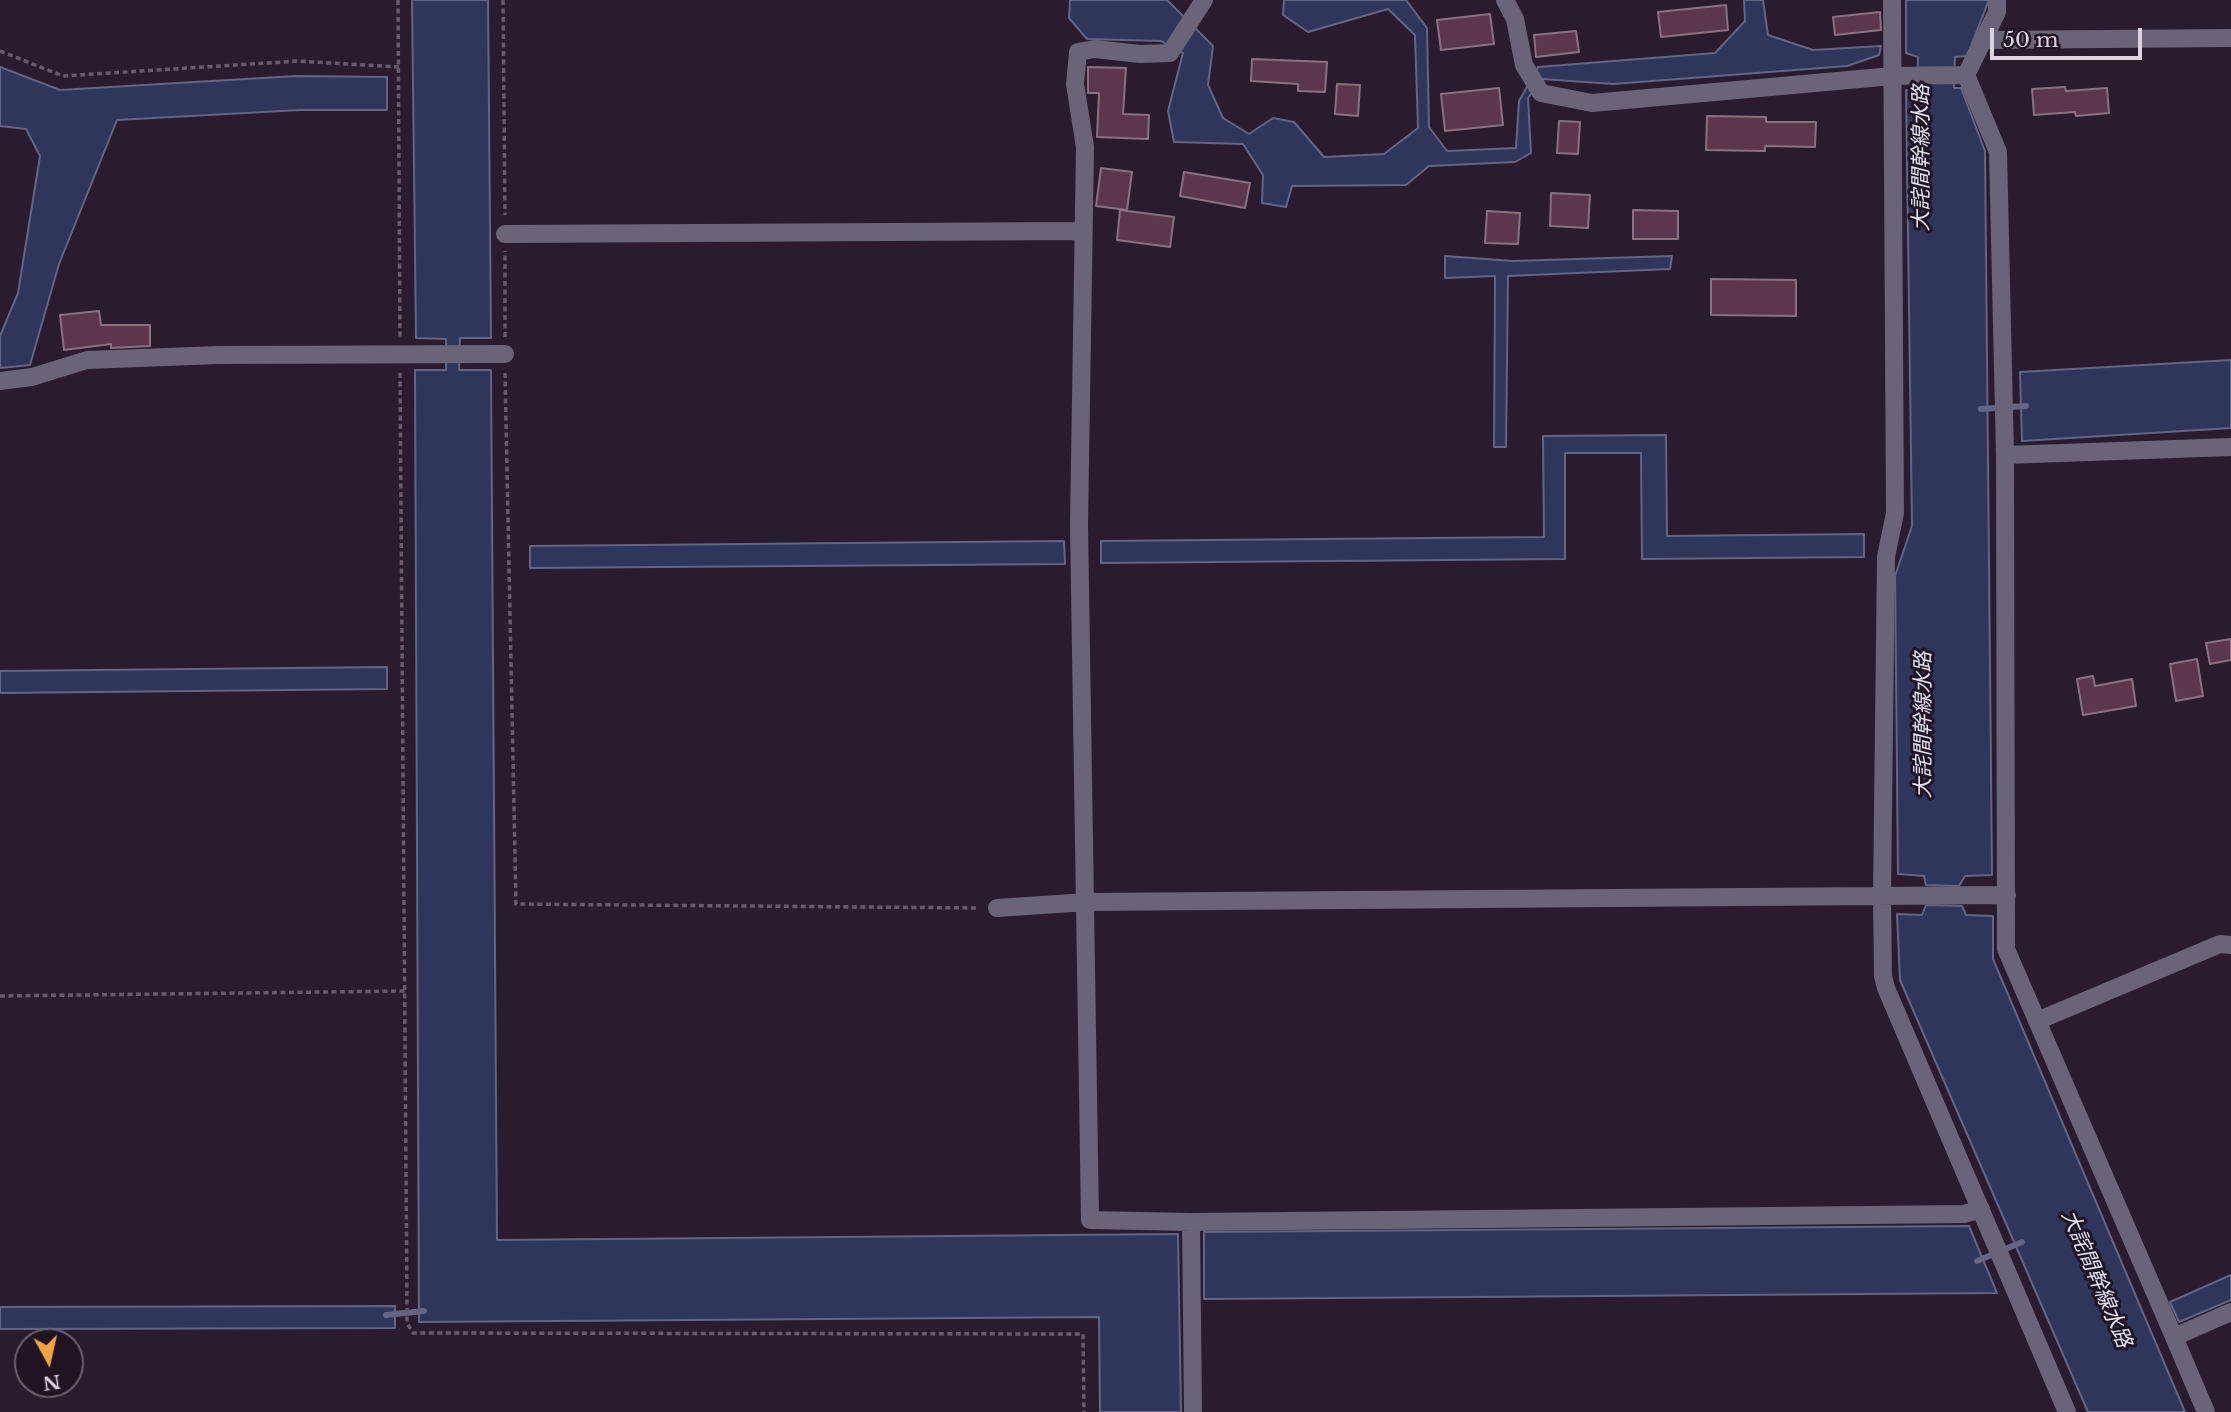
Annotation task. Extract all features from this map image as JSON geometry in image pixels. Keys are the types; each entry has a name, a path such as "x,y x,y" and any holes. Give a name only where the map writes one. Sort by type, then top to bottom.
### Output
{"street":[{"path":"1204,0 1170,53 1140,54 1094,49 1078,52 1075,84 1085,147 1079,525 1090,1220 1191,1222 1964,1214 1981,1209"},
{"path":"1505,0 1515,19 1524,65 1541,93 1592,103 1902,76 1966,75"},
{"path":"1892,0 1902,76 1893,350 1895,513 1886,557 1883,976 2067,1412"},
{"path":"1997,0 1997,12 1966,75 1998,152 2005,455 2006,949 2206,1412"},
{"path":"1984,40 2231,38"},
{"path":"505,233 1082,231"},
{"path":"0,381 32,377 87,360 219,355 505,354"},
{"path":"2005,455 2231,447"},
{"path":"997,908 1087,902 2007,895"},
{"path":"2037,1021 2220,944 2231,945"},
{"path":"1191,1222 1193,1412"},
{"path":"2174,1337 2231,1312"}],"path":[{"path":"398,0 408,1323 414,1333 1083,1334 1084,1412"},
{"path":"503,0 505,354 516,904 997,908"},
{"path":"0,51 63,76 299,61 399,67"},
{"path":"0,996 405,991"}],"water":[{"path":"412,0 488,0 491,338 460,338 459,370 491,370 497,1240 1178,1234 1181,1412 1100,1412 1099,1317 419,1322 415,370 446,370 446,339 416,338"},
{"path":"1070,0 1167,0 1213,46 1208,85 1223,118 1249,134 1273,118 1294,122 1324,157 1384,154 1418,128 1415,35 1388,9 1308,32 1283,15 1284,0 1406,0 1427,28 1429,127 1447,151 1516,148 1519,101 1538,67 1715,53 1745,21 1744,0 1763,0 1768,35 1813,50 1881,46 1879,55 1847,66 1613,84 1542,79 1528,98 1531,153 1515,162 1429,166 1406,185 1292,186 1286,207 1262,203 1263,175 1243,144 1174,142 1168,111 1183,53 1161,41 1087,39 1069,18"},
{"name":"大詫間幹線水路","path":"1906,0 1989,0 1967,56 1955,57 1954,88 1961,88 1985,151 1992,875 1965,876 1959,886 1926,885 1924,876 1898,874 1895,576 1912,526 1906,90 1917,89 1918,57 1906,53"},
{"path":"0,67 60,90 296,76 387,77 387,110 300,110 117,120 59,264 30,365 0,368 0,336 18,293 40,156 26,129 0,126"},
{"path":"1445,256 1513,261 1672,256 1670,269 1508,276 1506,447 1494,447 1495,276 1445,278"},
{"path":"2231,360 2231,428 2022,441 2020,372"},
{"path":"1666,435 1667,536 1864,534 1864,557 1642,559 1641,453 1565,453 1565,559 1101,563 1101,541 1544,537 1543,436"},
{"path":"1064,541 1065,564 530,568 530,546"},
{"path":"387,667 387,689 0,693 0,671"},
{"name":"大詫間幹線水路","path":"1926,905 1962,906 1966,915 1993,916 1993,959 2185,1412 2088,1412 1900,980 1897,914 1922,915"},
{"path":"1969,1226 1997,1293 1204,1299 1204,1232"},
{"path":"2231,1275 2231,1300 2179,1322 2170,1302"},
{"path":"395,1306 395,1328 0,1329 0,1307"}],"building":[{"path":"1726,5 1728,30 1661,37 1658,12"},
{"path":"1880,12 1881,30 1835,35 1833,17"},
{"path":"1490,14 1494,44 1441,50 1437,20"},
{"path":"1576,31 1579,52 1536,57 1534,35"},
{"path":"1252,59 1327,62 1325,92 1298,91 1298,84 1251,81"},
{"path":"1088,67 1126,68 1123,114 1149,115 1148,139 1097,137 1099,93 1088,93"},
{"path":"1337,84 1360,85 1358,116 1335,114"},
{"path":"2065,87 2066,91 2107,88 2109,113 2076,116 2075,112 2034,115 2032,89"},
{"path":"1499,88 1503,125 1445,131 1441,94"},
{"path":"1707,116 1766,117 1766,122 1816,122 1815,147 1765,146 1765,151 1706,150"},
{"path":"1559,121 1580,122 1578,154 1557,153"},
{"path":"1101,168 1132,172 1127,210 1096,206"},
{"path":"1184,172 1250,183 1245,208 1180,196"},
{"path":"1551,193 1590,195 1588,228 1550,226"},
{"path":"1120,210 1174,217 1170,247 1117,240"},
{"path":"1633,210 1678,211 1678,239 1633,239"},
{"path":"1487,211 1520,213 1518,244 1485,243"},
{"path":"1711,279 1796,280 1796,316 1711,315"},
{"path":"99,311 101,325 150,325 150,346 111,348 111,344 64,350 60,315"},
{"path":"2231,639 2231,660 2210,664 2206,643"},
{"path":"2197,659 2203,696 2176,701 2170,664"},
{"path":"2093,676 2095,686 2132,679 2136,706 2083,715 2077,679"}],"waterway":[{"path":"1981,409 2026,406"},
{"path":"1977,1261 2022,1242"},
{"path":"386,1315 424,1311"}]}
